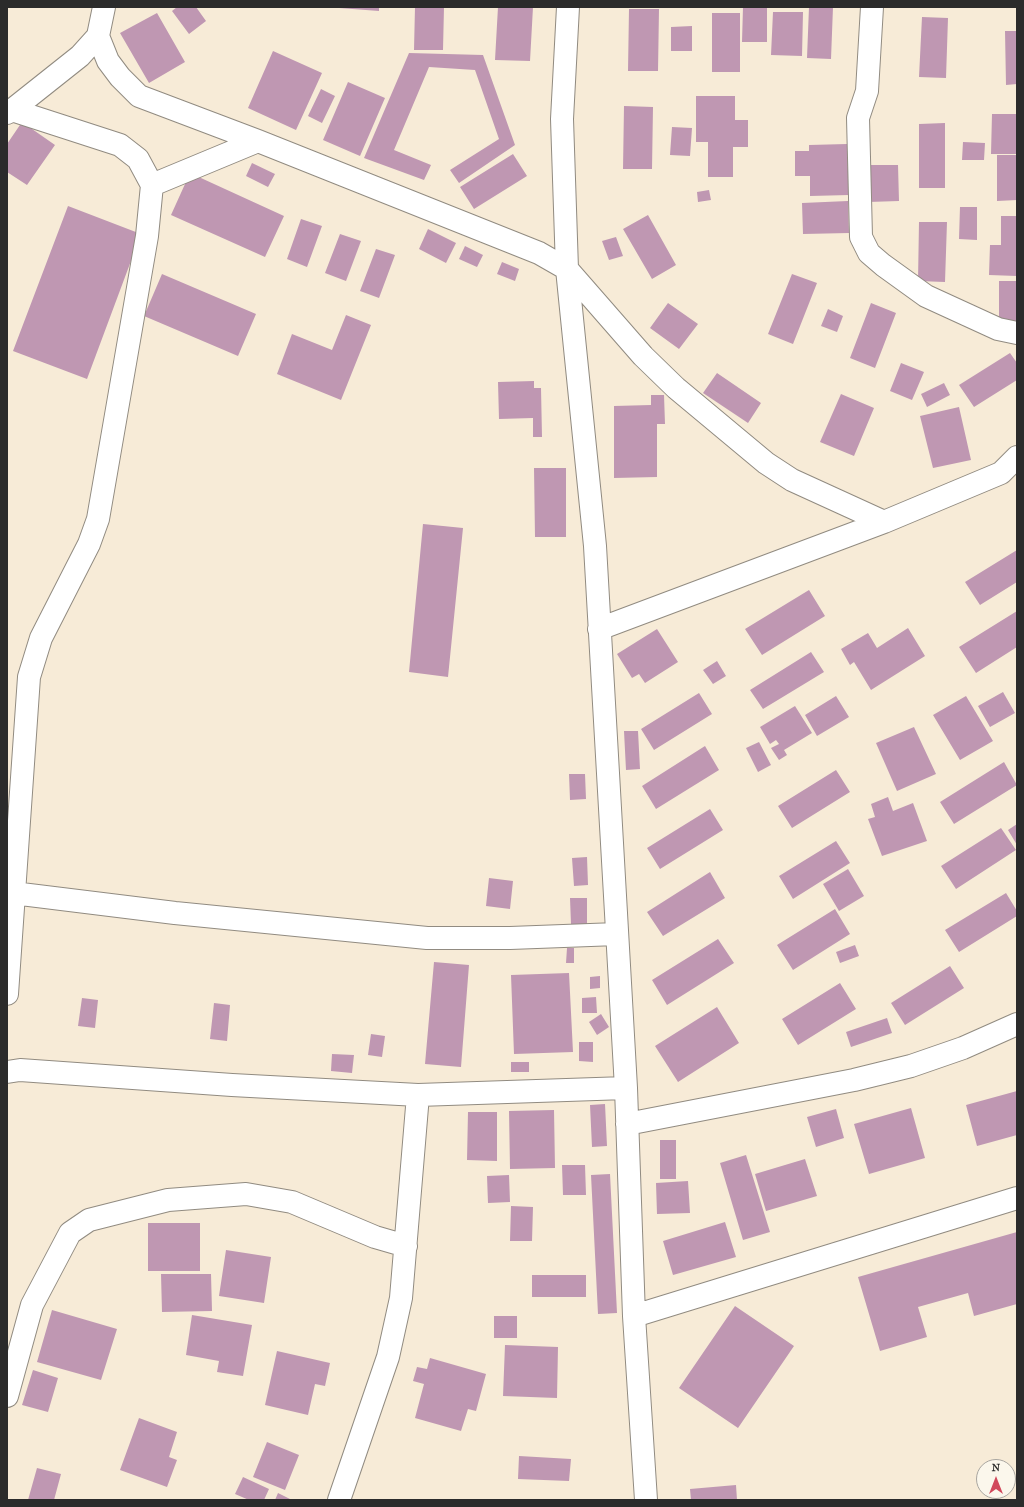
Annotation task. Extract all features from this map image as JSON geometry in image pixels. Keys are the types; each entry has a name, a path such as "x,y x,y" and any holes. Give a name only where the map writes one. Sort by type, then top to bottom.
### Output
{"street":[{"path":"10,112 80,56 98,36 104,7"},
{"path":"568,7 562,119 567,269 595,546 626,1088 634,1316 646,1500"},
{"path":"872,7 867,91 858,118 861,237 869,253 926,296 998,329 1017,333"},
{"path":"98,36 108,62 120,77 139,96 258,141 539,253 567,269 643,356 676,388 766,463 792,480 884,522"},
{"path":"7,994 29,677 41,638 89,544 98,519 147,236 152,184 138,159 120,145 10,112"},
{"path":"152,184 258,141"},
{"path":"599,629 884,522 1001,473 1017,457"},
{"path":"14,894 175,913 427,938 510,938 617,934"},
{"path":"627,1124 854,1080 911,1066 963,1048 1017,1024"},
{"path":"7,1072 20,1070 240,1086 418,1095 626,1088"},
{"path":"339,1500 388,1357 401,1298 418,1095"},
{"path":"7,1396 32,1305 70,1233 89,1220 168,1200 246,1194 292,1202 375,1237 406,1246"},
{"path":"634,1316 1017,1198"}],"building":[{"path":"177,7 196,7 206,21 189,34 172,11"},
{"path":"326,7 379,7 379,11"},
{"path":"415,7 444,7 443,50 414,50"},
{"path":"498,7 533,7 530,61 495,60"},
{"path":"743,7 767,8 767,42 742,42"},
{"path":"809,7 833,7 831,59 807,58"},
{"path":"629,9 659,9 658,71 628,71"},
{"path":"773,12 803,12 802,56 771,55"},
{"path":"157,13 185,62 149,83 120,33"},
{"path":"712,13 740,13 740,72 712,72"},
{"path":"922,17 948,18 946,78 919,77"},
{"path":"692,26 692,51 671,51 671,27"},
{"path":"1005,31 1017,31 1017,84 1006,85"},
{"path":"273,51 322,73 296,130 248,108"},
{"path":"409,53 483,55 515,145 459,183 450,170 499,139 475,70 429,67 394,150 431,165 424,180 364,158"},
{"path":"348,82 385,98 360,156 323,140"},
{"path":"321,89 335,96 322,123 308,116"},
{"path":"696,96 735,96 735,120 748,120 748,147 733,147 733,177 708,177 708,142 696,142"},
{"path":"624,106 653,107 652,169 623,169"},
{"path":"992,114 1017,114 1017,154 991,154"},
{"path":"22,122 55,145 27,185 7,172 7,144"},
{"path":"945,123 945,188 919,188 919,124"},
{"path":"672,127 692,128 690,156 670,155"},
{"path":"963,142 985,143 984,160 962,160"},
{"path":"847,144 849,195 810,196 810,176 795,176 795,151 809,151 809,145"},
{"path":"513,154 527,176 474,209 460,187"},
{"path":"997,155 1017,155 1017,200 997,201"},
{"path":"252,163 275,174 268,187 246,176"},
{"path":"868,165 898,165 899,201 868,202"},
{"path":"190,173 284,216 265,257 171,215"},
{"path":"709,190 711,200 698,202 697,192"},
{"path":"848,201 849,233 803,234 802,203"},
{"path":"68,206 141,234 87,379 13,351"},
{"path":"960,207 977,207 977,240 959,239"},
{"path":"648,215 676,265 652,279 623,229"},
{"path":"1001,216 1017,216 1017,276 989,275 990,245 1001,245"},
{"path":"301,219 322,226 307,267 287,259"},
{"path":"919,222 947,222 945,282 918,281"},
{"path":"428,229 456,243 446,263 419,249"},
{"path":"340,234 361,241 346,281 325,273"},
{"path":"616,237 623,256 609,260 602,241"},
{"path":"465,246 483,255 477,267 459,259"},
{"path":"376,249 395,255 379,298 360,291"},
{"path":"502,262 519,269 515,281 497,274"},
{"path":"162,274 256,314 238,356 144,316"},
{"path":"792,274 817,283 793,344 768,334"},
{"path":"999,281 1017,281 1017,324 999,323"},
{"path":"668,303 698,324 679,349 650,328"},
{"path":"871,303 896,313 875,368 850,358"},
{"path":"828,309 843,316 837,332 821,326"},
{"path":"346,315 371,325 341,400 277,374 292,334 332,350"},
{"path":"1010,353 1017,363 1017,380 974,407 959,385"},
{"path":"901,363 924,372 912,400 890,391"},
{"path":"717,373 761,403 748,423 703,393"},
{"path":"534,381 534,388 541,388 542,437 533,437 533,418 499,419 498,382"},
{"path":"944,383 950,395 927,407 921,394"},
{"path":"841,394 874,408 854,456 820,442"},
{"path":"651,395 664,395 665,424 657,424 657,477 614,478 614,406 651,405"},
{"path":"959,407 971,460 933,468 920,416"},
{"path":"534,468 566,468 566,537 535,537"},
{"path":"423,524 463,528 448,677 409,672"},
{"path":"1017,550 1017,582 980,605 965,582"},
{"path":"809,590 825,616 762,655 745,629"},
{"path":"1017,611 1017,647 976,673 959,647"},
{"path":"908,628 925,656 871,690 854,662 850,665 841,649 868,633 877,648"},
{"path":"657,629 678,662 645,683 639,674 632,678 617,654"},
{"path":"811,652 824,672 763,709 750,690"},
{"path":"717,661 726,676 713,684 703,670"},
{"path":"1003,692 1015,713 990,727 978,706"},
{"path":"699,693 712,714 654,750 641,729"},
{"path":"836,696 849,717 817,736 805,715"},
{"path":"966,696 993,741 960,760 933,715"},
{"path":"795,706 812,733 784,750 787,755 779,760 771,748 779,744 776,740 770,744 760,727"},
{"path":"914,727 936,774 897,791 876,743"},
{"path":"624,731 638,731 640,769 626,770"},
{"path":"759,742 771,765 758,772 746,748"},
{"path":"705,746 719,770 656,809 642,786"},
{"path":"1004,762 1017,785 954,824 940,802"},
{"path":"836,770 850,792 792,828 778,806"},
{"path":"569,774 585,774 586,799 570,800"},
{"path":"888,797 893,811 913,803 927,841 882,856 868,819 875,817 871,804"},
{"path":"710,809 723,830 660,869 647,848"},
{"path":"1017,824 1017,845 1008,830"},
{"path":"1001,828 1016,850 956,889 941,866"},
{"path":"836,841 850,863 793,899 779,876"},
{"path":"587,857 588,885 574,886 572,858"},
{"path":"848,869 864,896 839,911 823,884"},
{"path":"710,872 725,898 663,936 647,912"},
{"path":"489,878 513,881 510,909 486,906"},
{"path":"1006,893 1017,911 1017,916 959,952 945,930"},
{"path":"570,898 587,898 587,924 571,924"},
{"path":"835,909 850,934 793,970 777,945"},
{"path":"718,939 734,963 667,1005 652,980"},
{"path":"855,945 859,956 840,963 836,952"},
{"path":"567,948 574,948 574,963 566,963"},
{"path":"434,962 469,965 461,1067 425,1064"},
{"path":"950,966 964,988 905,1025 891,1003"},
{"path":"569,973 573,1052 514,1054 511,975"},
{"path":"600,976 600,988 590,989 590,977"},
{"path":"840,983 856,1009 798,1045 782,1019"},
{"path":"596,997 597,1013 582,1013 582,998"},
{"path":"82,998 98,1000 95,1028 78,1026"},
{"path":"214,1003 230,1005 227,1041 210,1039"},
{"path":"717,1007 739,1043 678,1082 655,1046"},
{"path":"601,1014 609,1027 597,1035 589,1022"},
{"path":"887,1018 892,1033 851,1047 846,1032"},
{"path":"371,1034 385,1036 382,1057 368,1055"},
{"path":"579,1042 593,1042 593,1062 579,1061"},
{"path":"332,1054 354,1055 352,1073 331,1071"},
{"path":"511,1062 529,1062 529,1072 511,1072"},
{"path":"1017,1091 1017,1135 977,1146 966,1105"},
{"path":"605,1104 607,1146 592,1147 590,1105"},
{"path":"911,1108 925,1158 869,1174 854,1124"},
{"path":"836,1109 844,1138 816,1147 807,1117"},
{"path":"554,1110 555,1168 510,1169 509,1111"},
{"path":"468,1112 497,1112 497,1161 467,1160"},
{"path":"660,1140 676,1140 676,1179 660,1179"},
{"path":"746,1155 770,1232 743,1240 720,1163"},
{"path":"805,1159 817,1196 766,1211 755,1174"},
{"path":"562,1165 585,1165 586,1195 563,1195"},
{"path":"610,1174 617,1313 598,1314 591,1175"},
{"path":"509,1175 510,1202 488,1203 487,1176"},
{"path":"688,1181 690,1213 657,1214 656,1183"},
{"path":"511,1206 533,1207 532,1241 510,1241"},
{"path":"725,1222 736,1257 673,1275 663,1241"},
{"path":"148,1223 200,1223 200,1271 148,1271"},
{"path":"1017,1232 1017,1304 974,1316 968,1293 918,1307 927,1337 880,1351 858,1277"},
{"path":"226,1250 271,1257 264,1303 219,1296"},
{"path":"161,1274 211,1274 212,1311 162,1312"},
{"path":"532,1275 586,1275 586,1297 532,1297"},
{"path":"735,1306 794,1346 738,1428 679,1388"},
{"path":"52,1310 117,1329 101,1380 37,1362"},
{"path":"192,1315 252,1325 243,1376 217,1372 219,1361 186,1355"},
{"path":"494,1316 517,1316 517,1338 494,1338"},
{"path":"505,1345 558,1347 557,1398 503,1396"},
{"path":"277,1351 330,1363 325,1386 315,1384 308,1415 265,1405"},
{"path":"430,1358 486,1374 476,1411 468,1409 461,1431 415,1418 424,1384 413,1381 417,1367 427,1369"},
{"path":"33,1370 58,1378 48,1412 22,1405"},
{"path":"139,1418 177,1432 169,1457 177,1460 167,1487 120,1470"},
{"path":"267,1442 299,1455 285,1490 253,1477"},
{"path":"519,1456 571,1459 569,1481 518,1479"},
{"path":"37,1468 61,1474 54,1500 28,1500"},
{"path":"243,1477 269,1489 264,1500 249,1500 235,1494"},
{"path":"736,1485 737,1500 691,1500 690,1489"},
{"path":"278,1493 292,1500 275,1500"}]}
